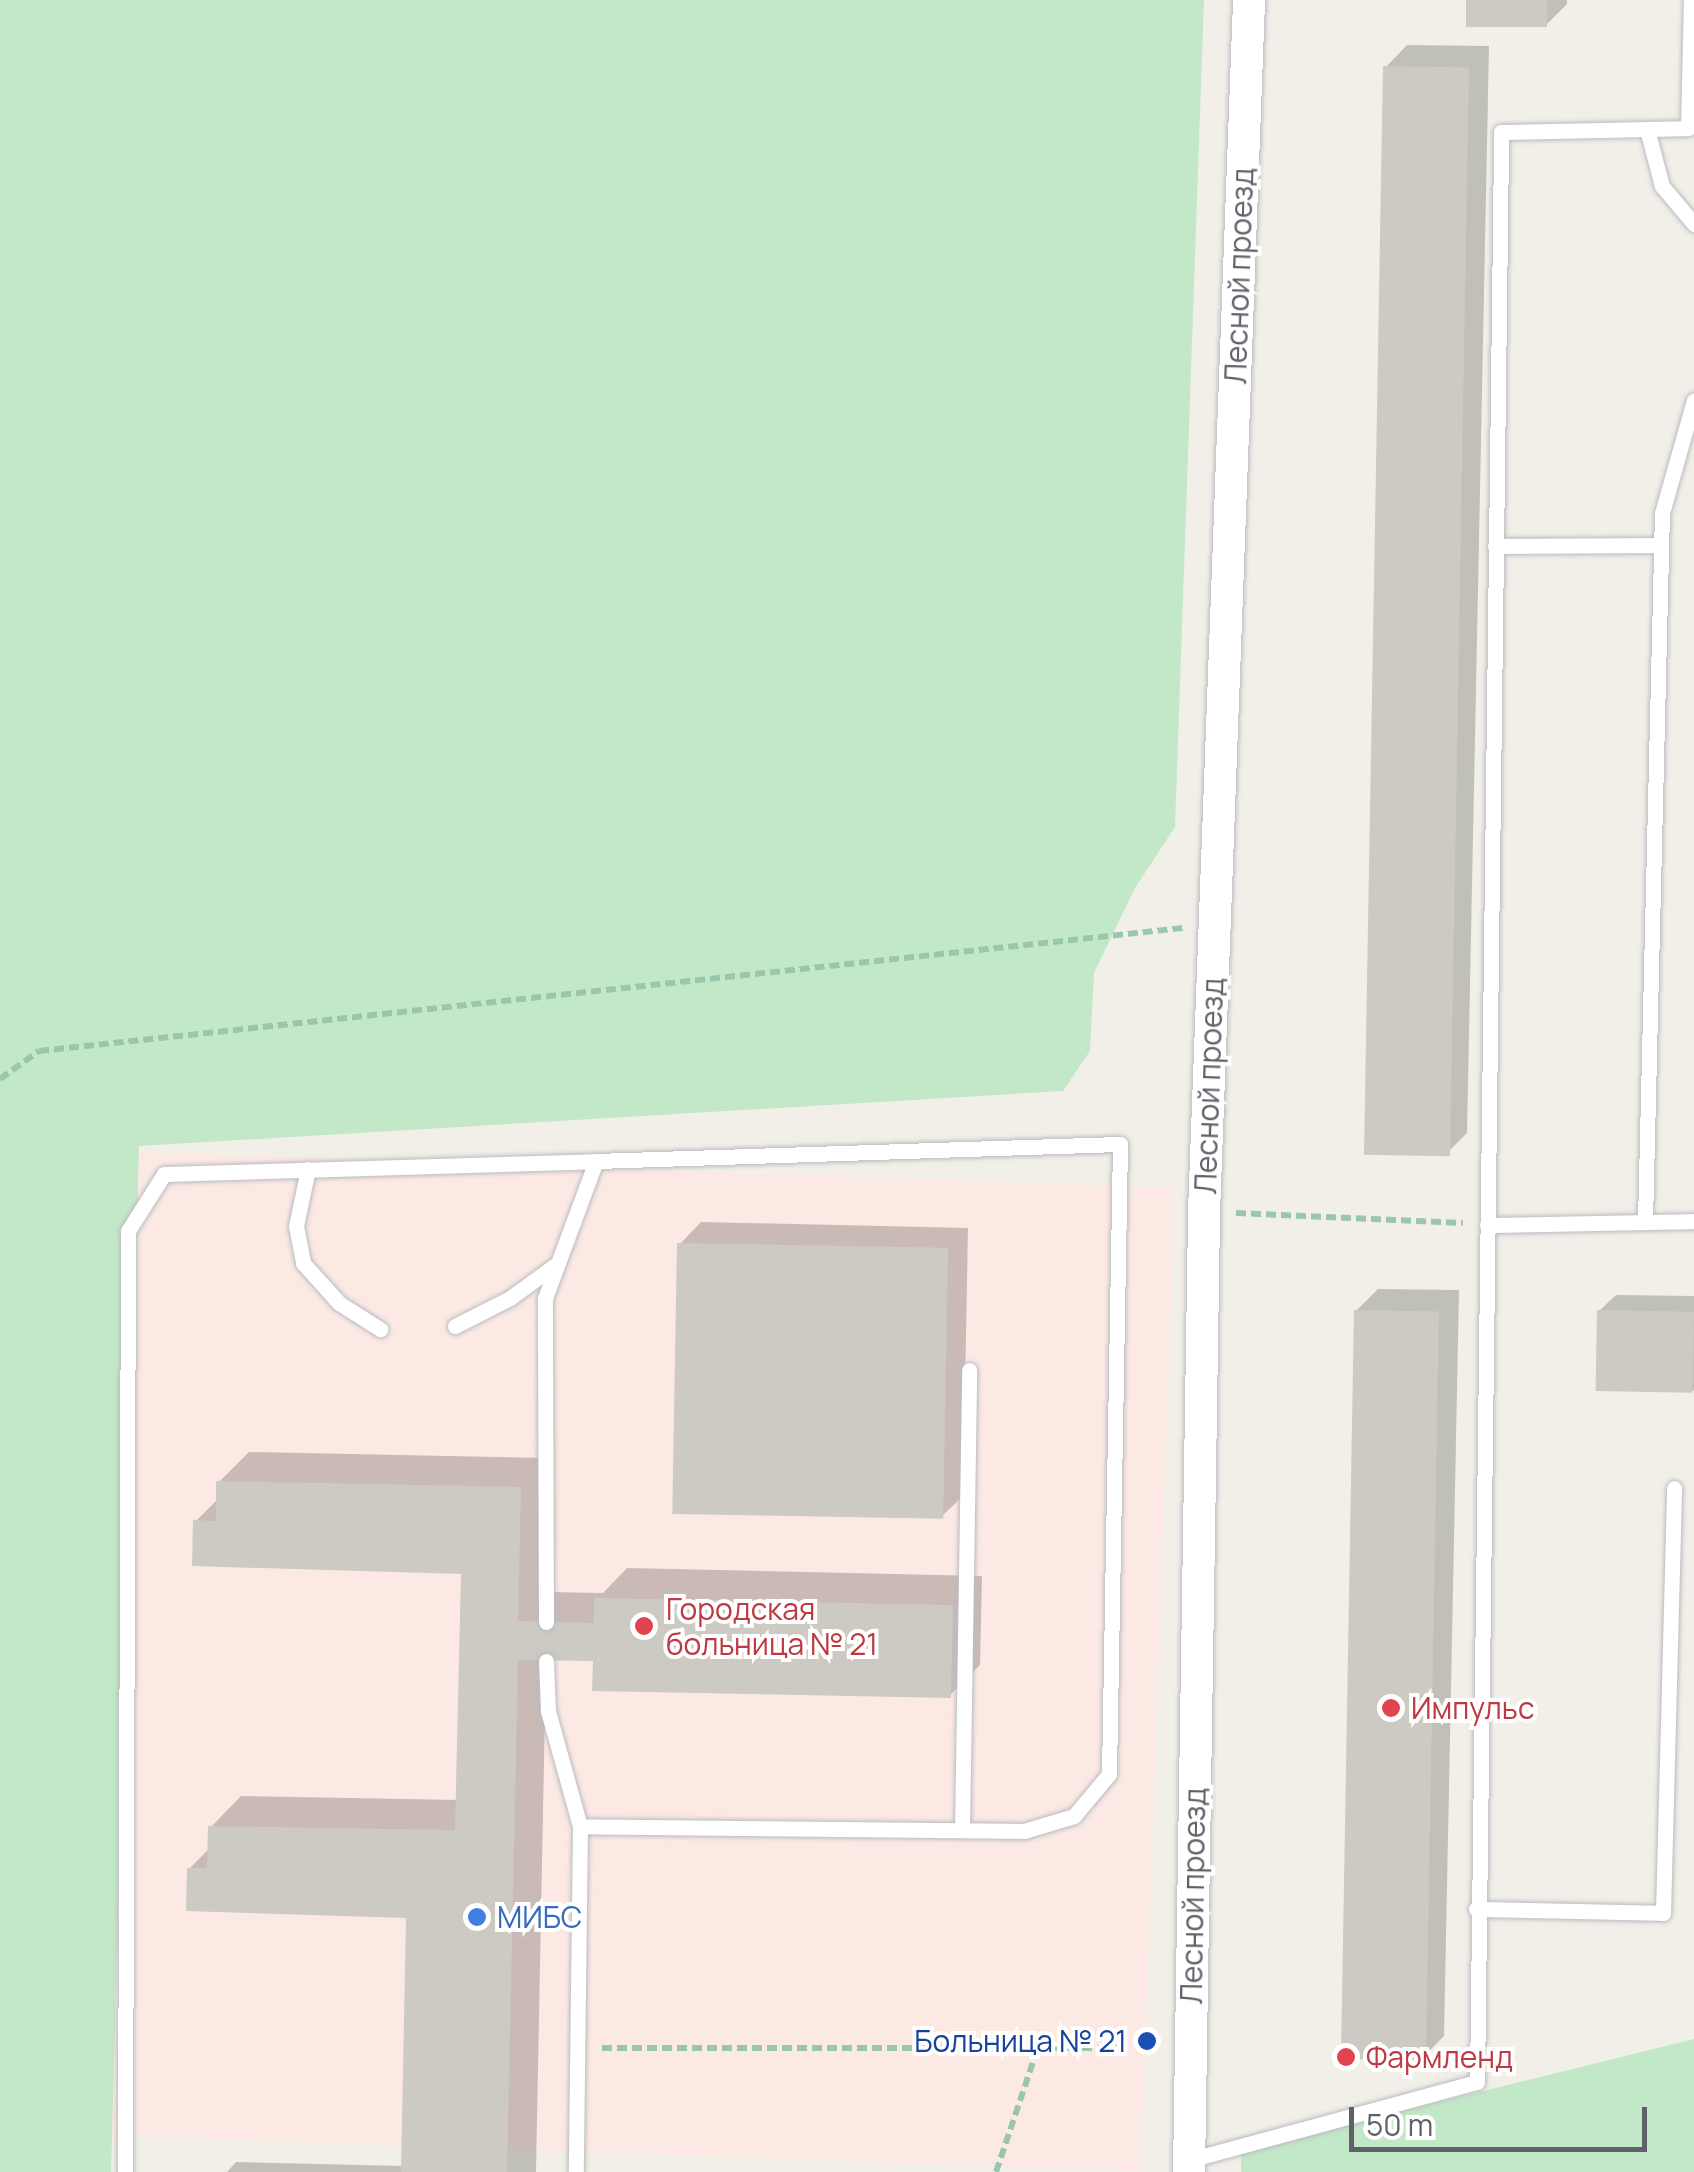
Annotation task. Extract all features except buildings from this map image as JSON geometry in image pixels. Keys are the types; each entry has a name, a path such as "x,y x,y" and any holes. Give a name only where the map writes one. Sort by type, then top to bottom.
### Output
{"street":[{"name":"Лесной проезд","path":"1189,2166 1204,1212 1249,0"}],"lane":[{"path":"1189,2166 1477,2082 1476,1910 1501,132 1688,128 1691,0"},
{"path":"1647,129 1662,186 1694,224"},
{"path":"1645,1222 1662,513 1694,400"},
{"path":"1496,546 1661,545"},
{"path":"125,2172 128,1232 164,1174 1120,1144 1109,1774 1074,1816 1024,1831 580,1826"},
{"path":"546,1622 545,1298 596,1160"},
{"path":"308,1169 296,1226 303,1263 339,1303 380,1328"},
{"path":"1487,1224 1694,1221"},
{"path":"455,1326 510,1298 558,1263"},
{"path":"962,1830 969,1370"},
{"path":"1476,1910 1662,1913 1674,1488"},
{"path":"546,1661 548,1711 580,1826 576,2172"}],"path":[{"path":"0,1079 38,1050 1215,924"},
{"path":"1204,1212 1487,1224"},
{"path":"578,2048 1121,2048"},
{"path":"996,2172 1038,2048"}],"shaded area":[{"name":"Городская больница № 21","path":"139,1152 1175,1188 1141,2171 104,2135"}],"green space":[{"path":"0,0 1204,0 1175,827 1135,888 1094,973 1090,1051 1063,1091 139,1146 111,2172 0,2172"},
{"path":"1694,2039 1694,2172 1241,2172 1241,2151"}],"place":[{"name":"Городская больница № 21","path":"644,1626"},
{"name":"Импульс","path":"1391,1708"},
{"name":"МИБС","path":"477,1917"},
{"name":"Больница № 21","path":"1147,2041"},
{"name":"Фармленд","path":"1346,2057"}]}
